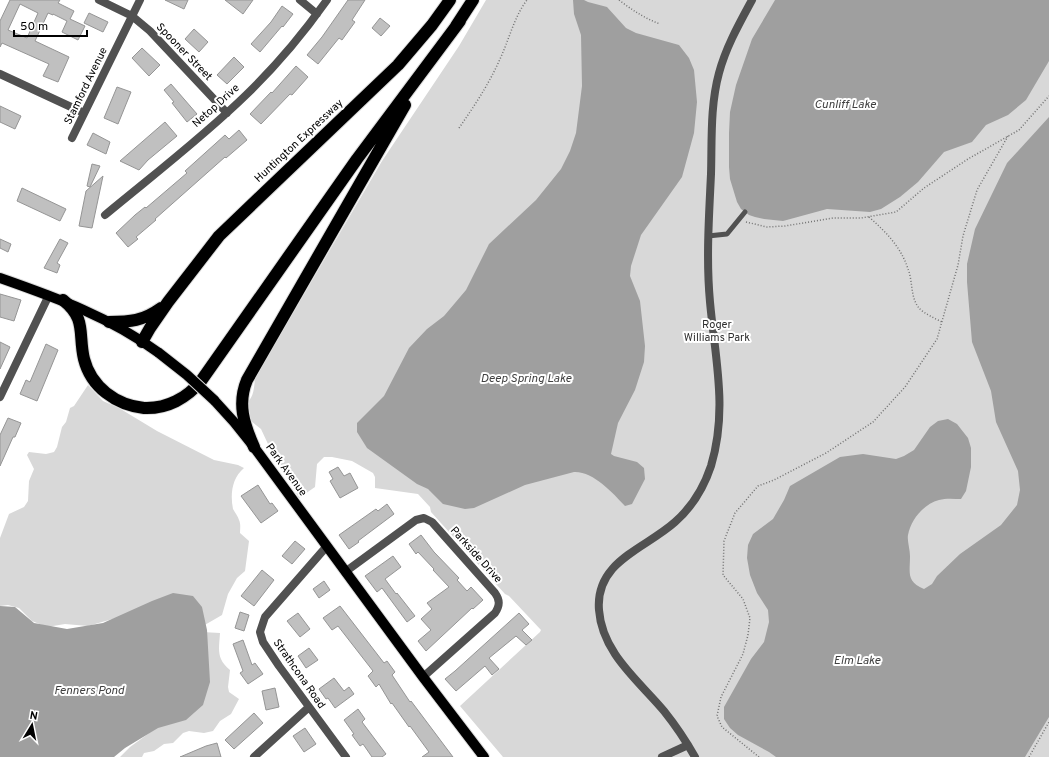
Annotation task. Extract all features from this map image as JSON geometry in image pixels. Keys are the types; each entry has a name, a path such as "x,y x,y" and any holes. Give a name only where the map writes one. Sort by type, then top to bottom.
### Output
{"highway":[{"name":"Huntington Expressway","path":"168,302 207,250 225,229 390,73 421,39 450,0"},
{"path":"254,447 246,428 242,413 242,399 247,380 399,114 434,63 473,0"},
{"path":"63,300 72,308 78,317 81,327 83,354 86,365 93,379 105,392 122,402 148,408 166,405 184,397 196,387 205,376 357,159 460,21"},
{"path":"109,322 144,319 168,302"},
{"path":"142,342 168,302"}],"main road":[{"name":"Park Avenue","path":"0,278 63,300 109,322 159,353 187,375 214,400 254,447 345,572 484,757"}],"street":[{"name":"Spooner Street","path":"99,0 132,16 167,48 227,113"},
{"name":"Stamford Avenue","path":"72,138 140,0"},
{"path":"300,0 317,14"},
{"name":"Netop Drive","path":"105,214 227,113 290,49 327,0"},
{"path":"695,757 671,720 623,665 612,649 601,625 598,602 603,582 610,570 623,558 665,530 683,514 700,490 711,465 718,429 720,390 709,290 708,236 712,122 716,87 721,66 729,45 752,0"},
{"path":"0,74 84,113"},
{"path":"0,397 49,295"},
{"name":"Parkside Drive","path":"345,572 416,520 424,518 432,522 495,593 500,601 495,613 423,677"},
{"name":"Strathcona Road","path":"327,546 265,617 260,632 263,642 308,707 346,757"},
{"path":"254,757 308,707"},
{"path":"662,757 688,745"}],"lane":[{"path":"708,236 727,234 745,212"}],"path":[{"path":"460,128 487,87 512,29 527,0"},
{"path":"619,0 646,19 660,24"},
{"path":"740,218 748,223 767,227 785,226 833,218 869,217 896,212 924,188 968,159 1018,130 1049,96"},
{"path":"759,757 722,727 717,716 721,697 743,654 750,618 743,599 723,575 724,541 735,514 758,486 774,480 826,453 873,422 904,387 937,339 958,266 962,236 977,190 1008,136"},
{"path":"869,217 885,232 899,250 909,270 913,295 919,308 942,322"},
{"path":"1029,757 1049,722"}],"green space":[{"name":"Roger Williams Park","path":"486,0 1049,0 1049,757 503,757 460,706 541,630 509,596 505,594 431,512 430,507 418,494 375,488 375,477 373,473 352,461 324,457 317,464 315,487 299,498 261,429 251,421 247,403 252,395 255,378 382,161 459,46"},
{"path":"88,385 103,401 119,408 157,431 214,460 238,465 244,468 234,481 232,498 233,509 240,523 240,533 249,541 245,571 237,578 228,594 222,615 203,626 116,618 88,626 65,624 47,627 32,621 19,608 8,605 0,606 0,538 9,514 24,507 28,501 29,481 34,469 27,455 29,452 46,454 54,452 70,408 74,406"},
{"path":"202,632 220,633 220,658 230,670 228,687 229,692 239,699 231,714 220,721 213,731 204,733 189,731 183,733 173,743 164,744 154,751 144,753 142,757 120,757 130,747 170,718"}],"water":[{"name":"Deep Spring Lake","path":"573,0 584,0 607,7 626,28 636,33 679,45 689,58 694,70 697,102 694,133 682,177 641,235 631,266 630,276 640,301 645,346 644,362 635,390 618,423 611,454 637,462 644,468 645,479 632,504 625,506 609,489 595,479 588,475 574,472 525,485 474,508 465,509 443,504 428,489 417,484 367,448 357,432 357,423 384,396 409,348 427,329 444,316 466,290 489,244 536,200 561,169 570,151 576,133 582,86 581,35 574,14"},
{"name":"Cunliff Lake","path":"775,0 1049,0 1049,61 1026,100 1008,115 986,125 972,142 944,152 918,182 900,197 881,209 870,212 827,209 783,221 755,217 749,215 741,209 737,202 730,179 730,112 736,85 752,39"},
{"name":"Elm Lake","path":"1049,117 1049,717 1025,757 776,757 738,735 730,728 724,719 724,707 751,659 764,642 769,622 768,610 757,593 750,575 747,558 748,545 753,534 773,519 790,486 840,457 863,454 896,459 914,450 930,427 938,421 948,419 957,424 968,438 971,448 971,467 966,491 961,499 942,499 928,505 915,518 908,535 910,576 914,583 924,589 932,584 937,576 960,554 1001,525 1017,505 1020,490 1018,471 996,422 991,391 972,342 967,264 975,229 1007,163"},
{"name":"Fenners Pond","path":"173,593 193,596 202,607 207,630 210,682 203,705 186,720 158,728 125,748 114,757 0,757 0,606 15,607 34,623 67,629 103,623"}],"building":[{"path":"10,0 60,0 58,3 74,11 70,19 85,26 78,40 62,32 67,21 48,13 35,41 69,57 58,82 43,76 49,64 2,43 0,47 0,21","holes":["20,4 38,13 27,38 8,30"]},
{"path":"165,0 188,0 184,9"},
{"path":"225,0 253,0 243,14"},
{"path":"348,0 365,0 352,20 355,22 342,40 339,38 318,64 307,55 322,37"},
{"path":"282,6 293,14 260,52 251,44 271,22"},
{"path":"89,13 108,22 103,32 84,23"},
{"path":"380,18 390,26 381,36 372,28"},
{"path":"194,29 208,42 199,52 185,39"},
{"path":"142,48 160,65 149,76 132,58"},
{"path":"234,57 244,67 227,84 217,75"},
{"path":"296,66 308,77 292,95 290,94 261,124 250,114 271,92 272,93"},
{"path":"171,84 197,114 187,122 164,90"},
{"path":"117,87 131,92 118,124 104,118"},
{"path":"0,106 21,116 15,129 0,122"},
{"path":"165,122 177,136 148,160 139,170 120,161"},
{"path":"239,130 247,140 226,158 225,157 155,219 156,220 136,237 138,239 128,247 116,233 135,215 145,207 146,208 187,173 185,171 225,135 229,139"},
{"path":"93,133 110,142 106,154 87,145"},
{"path":"92,164 100,166 90,187 87,186"},
{"path":"103,176 92,228 79,226 86,191"},
{"path":"22,188 66,209 60,221 17,201"},
{"path":"0,239 11,244 8,252 0,248"},
{"path":"60,239 68,243 57,263 60,265 57,273 44,268"},
{"path":"0,294 21,300 14,321 0,317"},
{"path":"0,342 10,347 0,369"},
{"path":"46,344 58,350 37,401 20,394 26,380 30,382"},
{"path":"8,418 21,423 0,466 0,435"},
{"path":"338,467 344,476 350,473 358,488 340,498 330,481 333,479 329,472"},
{"path":"258,485 270,504 272,503 278,511 261,523 241,496"},
{"path":"387,504 394,514 349,549 339,535 376,509 378,511"},
{"path":"421,535 434,552 459,578 457,580 467,591 471,587 483,600 473,609 472,608 426,651 418,641 431,630 421,619 432,609 427,603 449,587 418,552 416,554 409,544"},
{"path":"295,541 305,549 292,564 282,556"},
{"path":"393,556 401,567 385,579 415,616 407,622 382,588 377,592 365,576"},
{"path":"262,570 274,580 254,606 241,596"},
{"path":"324,581 330,590 319,598 313,589"},
{"path":"340,606 384,663 387,661 395,672 392,675 410,702 411,701 453,757 422,757 429,752 392,703 391,704 379,684 376,687 368,676 373,671 338,626 332,630 323,618"},
{"path":"240,612 249,615 244,631 235,628"},
{"path":"298,613 310,629 300,637 287,621"},
{"path":"519,613 529,624 522,630 532,640 526,645 516,636 489,658 499,669 492,675 485,666 456,691 445,679"},
{"path":"243,640 252,665 255,663 263,674 248,684 240,673 243,671 233,644"},
{"path":"309,648 318,660 306,668 298,656"},
{"path":"334,678 344,691 349,687 354,694 335,708 319,689"},
{"path":"275,688 279,707 266,710 262,691"},
{"path":"358,709 365,719 362,722 386,754 382,757 372,757 363,744 360,746 344,720"},
{"path":"254,713 263,723 234,749 225,740"},
{"path":"305,728 316,744 304,752 293,736"},
{"path":"217,743 221,757 180,757 206,746"}]}
